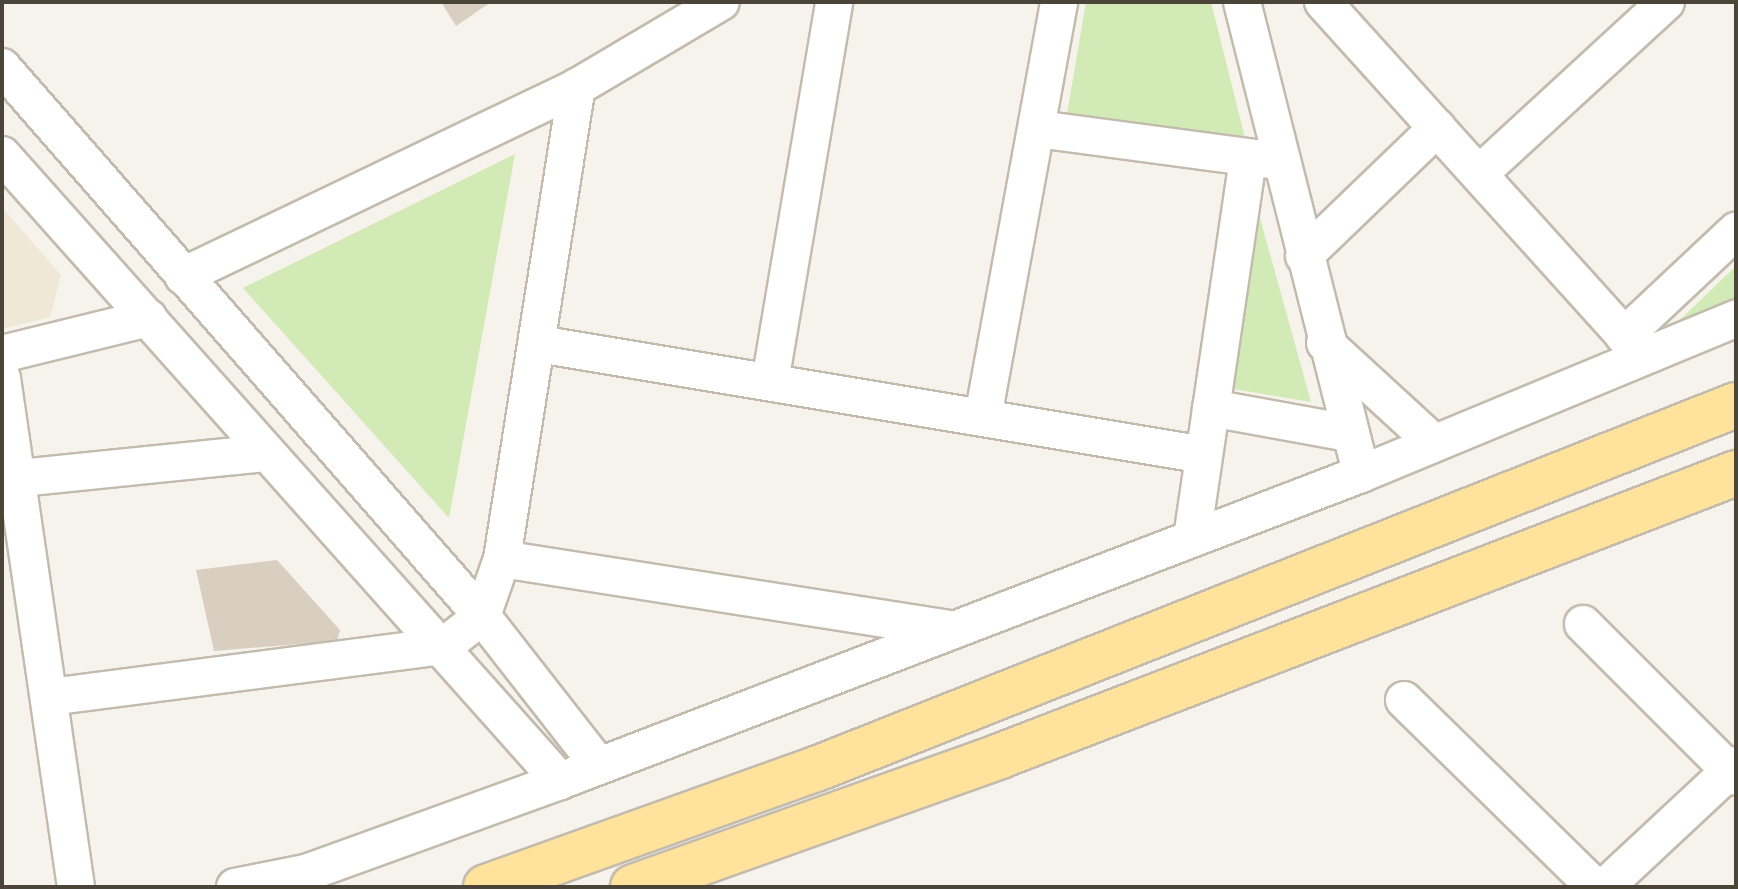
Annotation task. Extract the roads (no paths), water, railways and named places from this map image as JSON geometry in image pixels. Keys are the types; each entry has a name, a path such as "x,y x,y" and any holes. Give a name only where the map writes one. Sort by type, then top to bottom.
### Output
{"main road":[{"path":"486,887 816,769 1736,405"},
{"path":"633,887 1000,756 1736,473"}],"street":[{"path":"770,382 834,2"},
{"path":"983,417 1059,2"},
{"path":"1242,2 1264,160 1304,256 1361,474"},
{"path":"1479,174 1666,2"},
{"path":"1332,5 1437,128 1632,345"},
{"path":"183,276 577,87 697,8"},
{"path":"2,67 482,616 599,766"},
{"path":"50,697 444,646 482,616 502,559 577,87"},
{"path":"1304,256 1437,128"},
{"path":"1038,129 1264,160"},
{"path":"32,189 78,153"},
{"path":"2,155 265,453 444,646 560,781"},
{"path":"1192,538 1211,408 1264,160"},
{"path":"1632,345 1736,231"},
{"path":"2,354 149,318"},
{"path":"235,887 306,873 560,781 1361,474 1434,443 1632,345 1736,319"},
{"path":"1325,343 1434,443"},
{"path":"538,344 1204,455"},
{"path":"2,378 20,478 76,887"},
{"path":"1211,408 1349,433"},
{"path":"20,478 265,453"},
{"path":"502,559 950,629"},
{"path":"1583,624 1734,771 1605,887"},
{"path":"1404,700 1595,887"}]}
